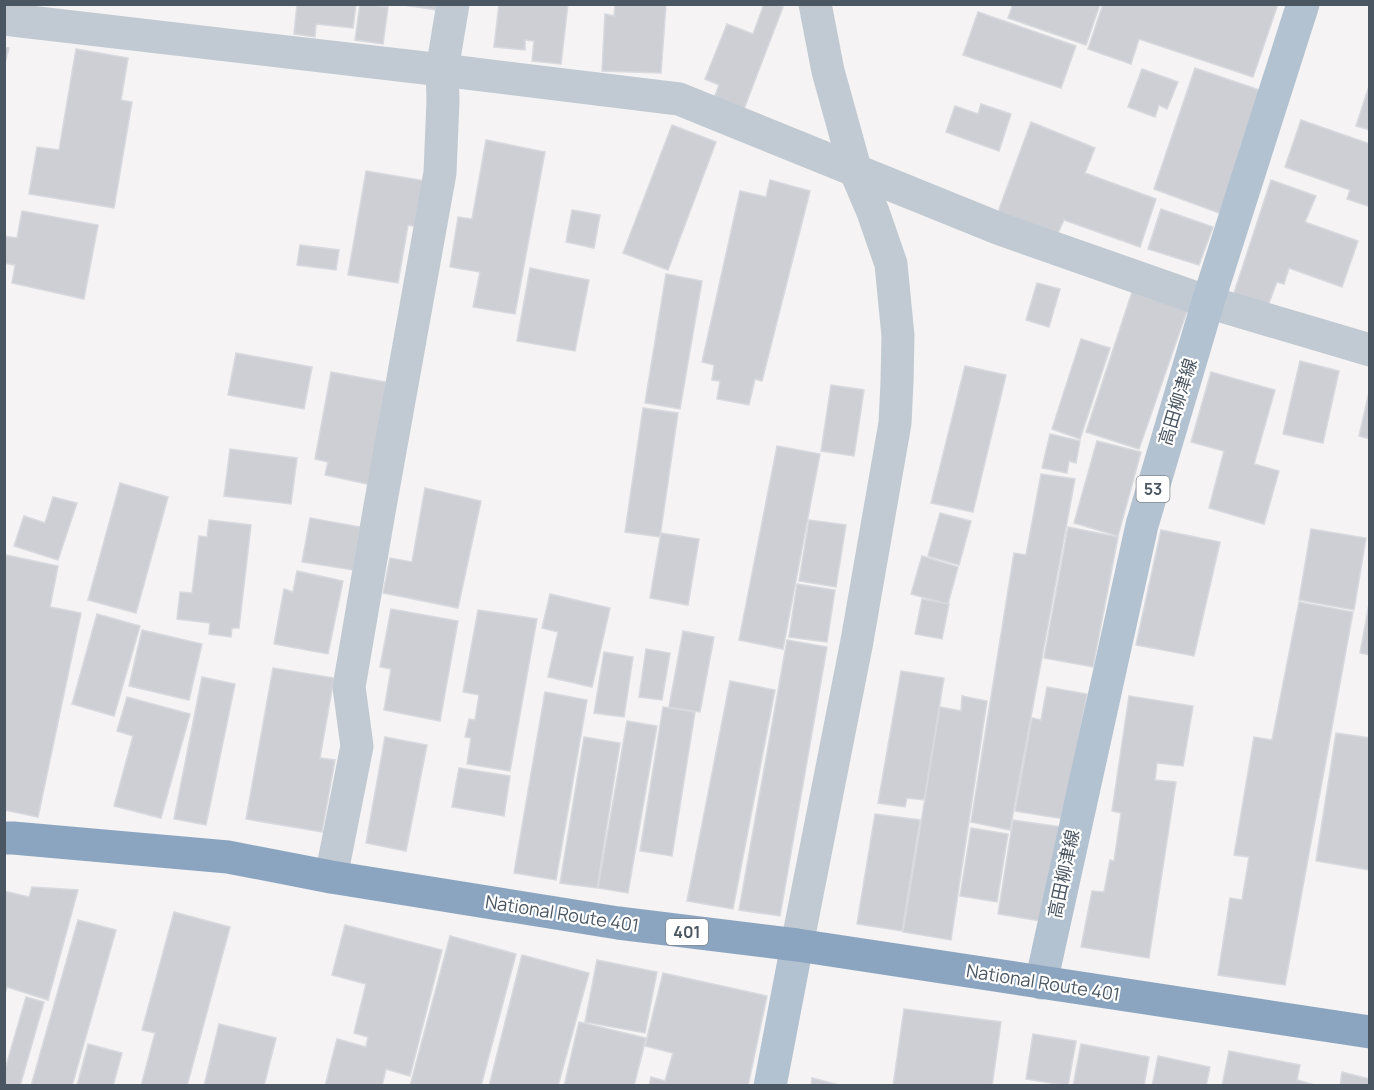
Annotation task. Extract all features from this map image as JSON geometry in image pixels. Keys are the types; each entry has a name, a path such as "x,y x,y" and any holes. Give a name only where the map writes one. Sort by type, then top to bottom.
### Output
{"highway":[{"name":"National Route 401","path":"4,838 228,857 331,877 618,923 797,945 1370,1032"}],"main road":[{"name":"高田柳津線","path":"1041,983 1142,525 1209,302 1303,4"},
{"path":"770,1086 797,945"}],"street":[{"path":"331,877 357,746 349,687 440,172 442,70 453,4"},
{"path":"797,945 857,641 895,423 898,336 891,264 856,172 828,70 815,4"},
{"path":"4,19 679,99 1000,230 1209,302 1370,350"}],"building":[{"path":"297,4 356,4 353,28 316,24 315,37 294,34"},
{"path":"360,4 388,7 383,44 355,40"},
{"path":"397,4 437,4 436,10"},
{"path":"499,4 568,4 561,64 532,61 534,41 525,40 525,50 494,47"},
{"path":"615,4 666,4 661,73 602,71 605,14 614,16"},
{"path":"764,4 777,4 783,7 744,109 714,98 719,85 705,79 727,24 753,34"},
{"path":"1013,4 1100,4 1086,45 1008,18"},
{"path":"1103,4 1278,4 1253,77 1139,39 1131,64 1088,49"},
{"path":"978,12 1076,46 1061,88 963,55"},
{"path":"4,47 9,48 4,67"},
{"path":"76,49 128,58 121,100 132,102 114,208 29,194 37,147 59,150"},
{"path":"1195,68 1265,92 1222,214 1154,189"},
{"path":"1142,69 1178,82 1167,109 1159,105 1155,117 1128,107"},
{"path":"1370,86 1370,130 1356,126"},
{"path":"981,104 1011,114 999,151 946,132 955,106 978,114"},
{"path":"1301,120 1370,144 1370,202 1368,206 1347,199 1350,190 1285,167"},
{"path":"1031,122 1095,148 1085,173 1156,199 1140,247 1064,220 1058,233 998,212"},
{"path":"672,125 716,142 668,270 623,253"},
{"path":"486,140 545,152 515,314 473,307 480,272 450,267 458,217 472,219"},
{"path":"366,171 426,181 419,227 408,225 398,283 348,275"},
{"path":"770,180 810,191 762,381 755,379 749,405 717,399 720,381 712,380 714,365 702,362 740,191 766,197"},
{"path":"1271,180 1316,196 1305,222 1358,241 1342,287 1289,268 1284,284 1277,282 1266,311 1232,299"},
{"path":"1161,209 1213,227 1199,265 1148,249"},
{"path":"572,210 600,215 594,248 566,242"},
{"path":"22,211 98,225 84,299 12,283 15,265 4,263 4,236 17,238"},
{"path":"300,245 339,250 336,270 297,265"},
{"path":"530,268 589,280 575,351 517,341"},
{"path":"666,274 702,281 680,409 645,403"},
{"path":"1037,283 1060,289 1049,327 1026,320"},
{"path":"1132,292 1187,311 1139,449 1086,432"},
{"path":"1081,339 1110,348 1080,439 1052,429"},
{"path":"236,353 312,367 304,409 228,395"},
{"path":"1300,361 1339,371 1323,443 1283,434"},
{"path":"965,366 1006,375 973,512 931,503"},
{"path":"331,372 391,383 372,485 325,475 328,462 315,459"},
{"path":"1211,372 1275,390 1254,464 1279,471 1264,524 1209,508 1224,451 1191,442"},
{"path":"831,385 864,390 854,456 821,451"},
{"path":"1370,392 1370,439 1359,436"},
{"path":"643,408 678,413 660,537 625,532"},
{"path":"1050,434 1080,441 1076,463 1069,461 1067,473 1042,468"},
{"path":"1097,441 1141,452 1118,536 1074,523"},
{"path":"777,446 820,454 783,649 739,640"},
{"path":"230,449 297,458 291,504 224,496"},
{"path":"1041,474 1075,479 1010,830 971,822 1014,553 1026,555"},
{"path":"120,483 168,497 136,613 88,600"},
{"path":"425,488 481,501 458,608 383,593 390,558 412,562"},
{"path":"53,497 77,503 58,560 14,546 24,516 45,523"},
{"path":"940,513 971,521 959,565 928,556"},
{"path":"310,518 360,527 353,570 302,562"},
{"path":"209,520 251,525 239,628 232,628 231,637 209,634 210,623 177,619 180,592 192,593 199,536 207,537"},
{"path":"809,520 846,525 836,587 799,581"},
{"path":"1068,527 1118,537 1093,667 1044,658"},
{"path":"1311,529 1366,538 1354,610 1299,600"},
{"path":"1161,530 1220,542 1194,656 1136,645"},
{"path":"661,533 699,539 688,605 650,598"},
{"path":"6,555 58,566 50,607 81,613 38,817 4,810 4,562"},
{"path":"922,556 958,567 948,604 911,594"},
{"path":"297,571 343,581 328,654 274,644 284,589 293,592"},
{"path":"797,584 835,590 827,642 789,637"},
{"path":"550,594 610,608 592,687 548,677 558,632 542,628"},
{"path":"922,599 949,604 942,639 915,634"},
{"path":"1370,599 1370,655 1360,653"},
{"path":"1299,602 1353,612 1285,985 1218,975 1230,898 1242,900 1249,857 1234,855 1254,737 1272,740"},
{"path":"391,609 458,621 440,721 384,710 391,669 380,667"},
{"path":"478,610 537,619 510,771 467,764 471,738 465,737 469,719 475,720 479,695 463,692"},
{"path":"97,614 140,626 114,716 72,704"},
{"path":"142,630 202,644 189,700 129,686"},
{"path":"683,631 714,637 700,712 669,707"},
{"path":"787,640 827,647 780,916 739,910"},
{"path":"646,649 670,653 662,700 639,697"},
{"path":"604,652 633,657 624,717 594,713"},
{"path":"273,668 334,678 320,758 335,760 322,832 246,819"},
{"path":"901,671 944,678 924,800 907,798 905,807 878,803"},
{"path":"202,677 235,684 206,825 174,819"},
{"path":"730,681 775,690 733,909 687,901"},
{"path":"1047,687 1087,694 1064,819 1015,811 1032,718 1041,720"},
{"path":"545,692 587,700 556,880 514,873"},
{"path":"962,696 987,701 951,940 903,932 940,707 961,711"},
{"path":"1129,696 1193,706 1183,766 1157,763 1155,780 1176,782 1149,958 1081,947 1092,891 1104,892 1110,860 1114,861 1121,813 1112,811"},
{"path":"127,697 190,714 161,818 114,806 133,736 117,731"},
{"path":"663,707 695,712 672,856 640,851"},
{"path":"627,721 657,726 628,893 598,888"},
{"path":"1336,733 1370,738 1370,870 1316,861"},
{"path":"385,737 427,745 406,851 366,843"},
{"path":"584,737 620,743 597,888 560,883"},
{"path":"459,768 510,776 504,816 452,807"},
{"path":"875,814 920,820 902,931 857,924"},
{"path":"1013,820 1061,827 1046,922 998,914"},
{"path":"971,828 1008,834 997,902 960,896"},
{"path":"32,887 78,890 48,1000 7,987 4,996 4,891 29,897"},
{"path":"174,912 230,927 187,1086 141,1086 155,1033 142,1030"},
{"path":"78,920 116,930 72,1086 31,1086"},
{"path":"345,925 442,950 410,1076 386,1069 382,1086 325,1086 337,1039 366,1047 368,1037 354,1033 366,984 332,975"},
{"path":"450,936 516,954 481,1086 410,1086"},
{"path":"522,955 589,973 558,1086 489,1086"},
{"path":"597,960 657,972 645,1033 585,1022"},
{"path":"663,973 767,996 748,1086 649,1086 651,1077 665,1081 673,1053 645,1046"},
{"path":"26,997 44,1002 20,1086 4,1086 4,1066 6,1066"},
{"path":"904,1009 1001,1022 992,1086 893,1086"},
{"path":"579,1022 646,1038 634,1086 564,1086"},
{"path":"219,1024 276,1038 264,1086 204,1086"},
{"path":"1033,1034 1076,1041 1068,1086 1026,1079"},
{"path":"88,1044 122,1053 113,1086 77,1086"},
{"path":"1081,1044 1149,1057 1144,1086 1073,1086"},
{"path":"1229,1051 1300,1065 1297,1080 1318,1086 1222,1086"},
{"path":"1158,1056 1210,1067 1206,1086 1152,1086"},
{"path":"1342,1072 1370,1079 1370,1086 1340,1086"},
{"path":"812,1078 843,1086 811,1086"}]}
